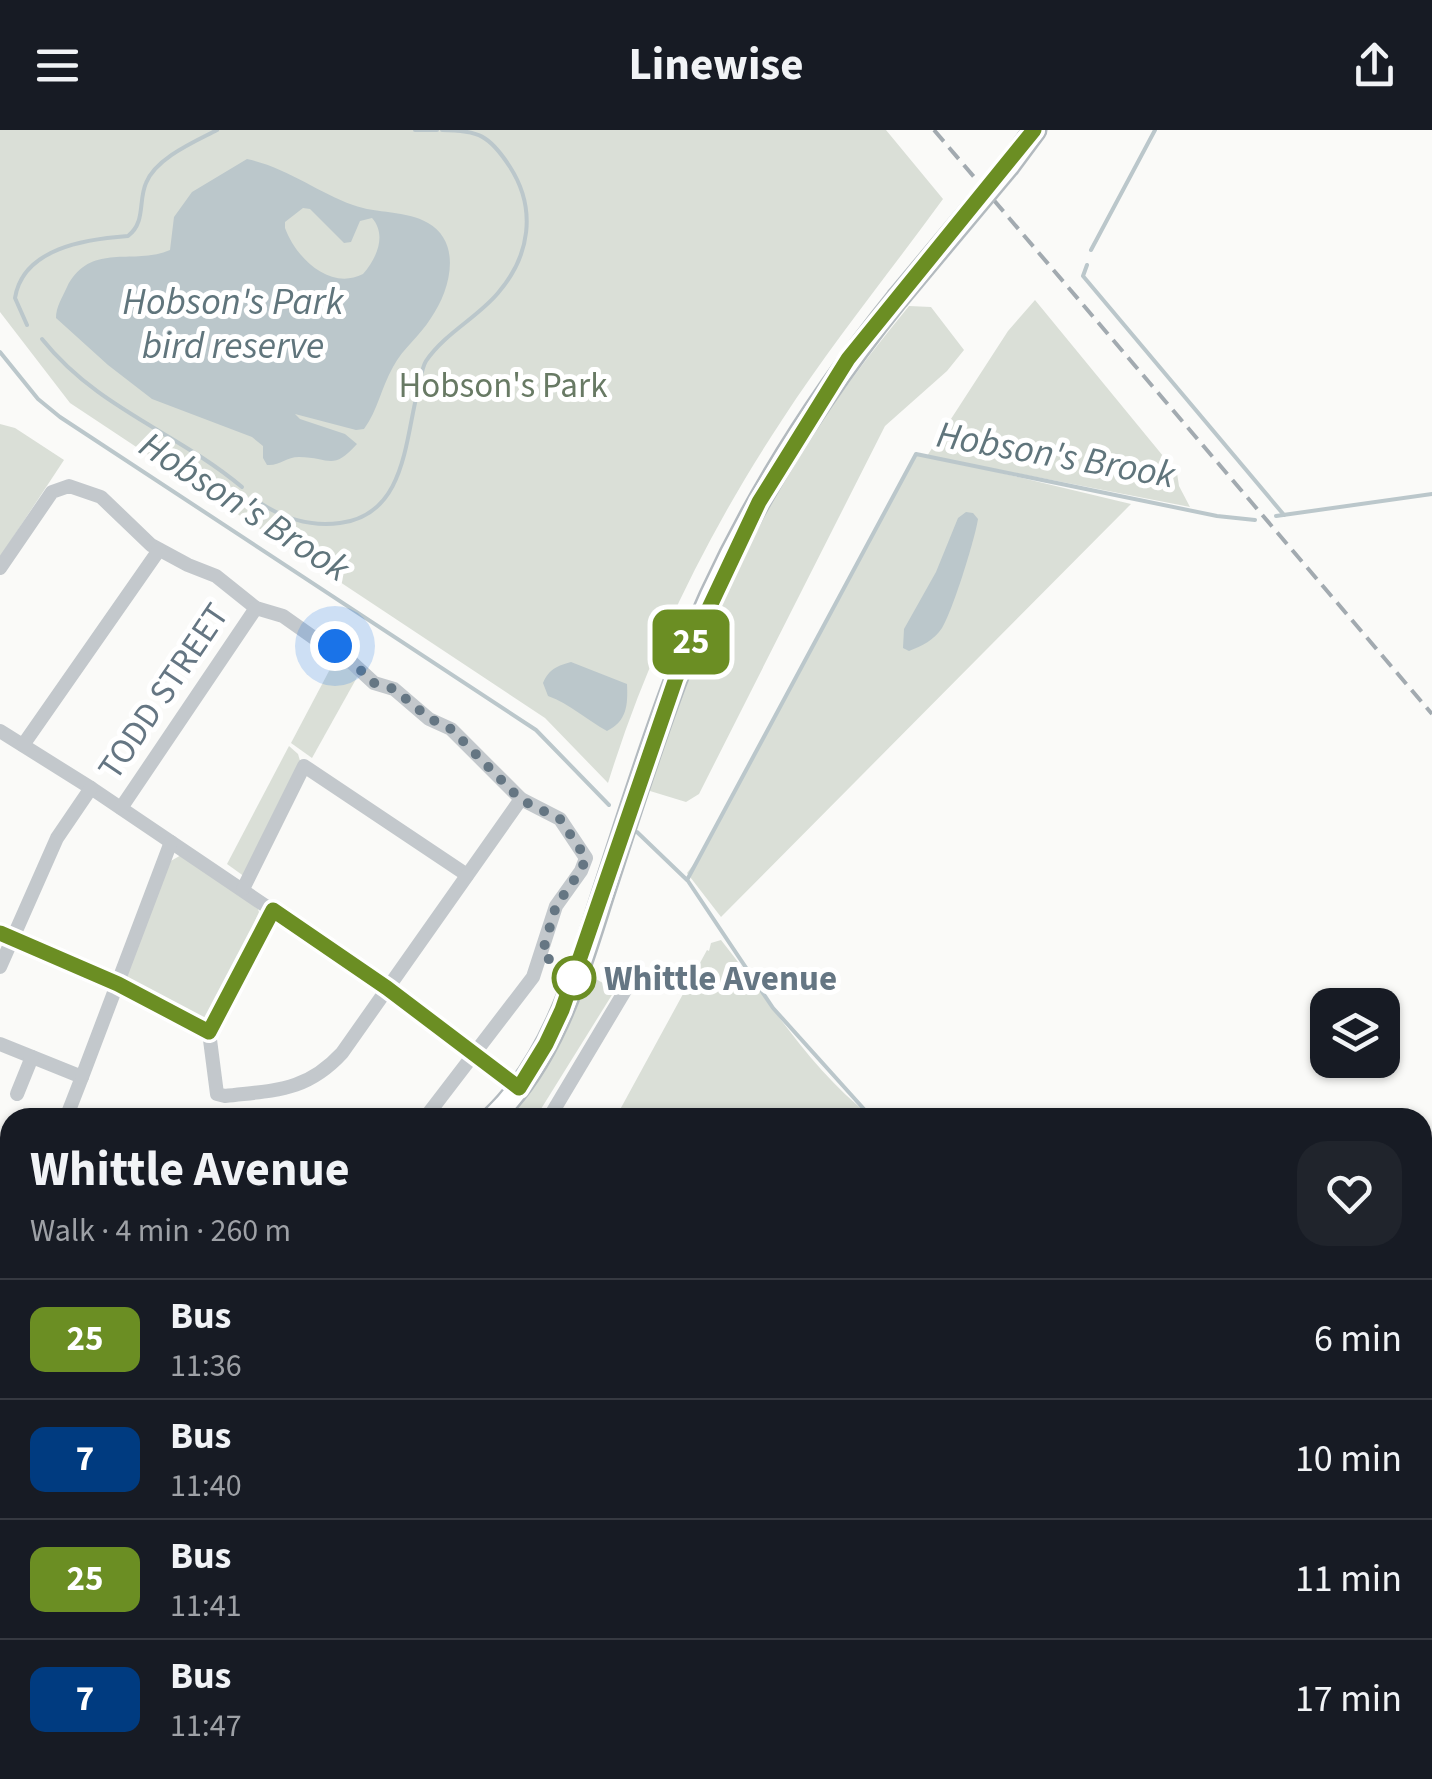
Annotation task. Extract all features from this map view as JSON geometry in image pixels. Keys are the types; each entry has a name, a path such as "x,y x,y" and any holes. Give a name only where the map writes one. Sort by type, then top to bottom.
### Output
{"street":[{"path":"501,1108 519,1088 562,1010 676,678 759,502 848,359 1034,130"},
{"path":"0,568 52,492 62,486 101,497 158,550 216,576 256,608 283,616 324,645 335,646 374,683 394,689 429,718 451,729 521,800 560,819 586,858 581,870 556,906 532,977 433,1108"},
{"path":"24,745 158,550"},
{"name":"TODD STREET","path":"120,808 256,608"},
{"path":"0,731 92,788 387,988 519,1088"},
{"path":"242,889 304,766 467,874"},
{"path":"0,967 6,936 57,838 92,788"},
{"path":"273,910 209,1032 217,1094 301,1086 324,1073 521,800"},
{"path":"70,1108 171,842"},
{"path":"6,936 118,984 209,1032"},
{"path":"554,1108 629,984"},
{"path":"0,1044 82,1076"},
{"path":"18,1094 32,1057"}],"green space":[{"name":"Hobson's Park","path":"0,130 886,130 943,199 801,391 729,506 661,641 608,783 545,718 70,403 0,312"},
{"path":"1035,300 1177,473 1190,507 934,457 1131,504 721,917 687,873 916,454 927,456 1008,331"},
{"path":"909,306 931,307 964,350 947,371 885,426 699,794 686,802 650,791 648,784 694,652 745,545 820,423"},
{"path":"0,424 15,428 64,460 0,557"},
{"path":"338,654 360,672 312,758 291,743"},
{"path":"289,746 298,754 301,764 245,877 227,864"},
{"path":"183,854 256,904 259,912 216,1009 201,1018 132,985 125,977 169,862"},
{"path":"721,940 810,1056 862,1108 621,1108 711,943"},
{"path":"589,975 615,990 542,1108 511,1108 544,1066"}],"water":[{"name":"Hobson's Park bird reserve","path":"247,159 353,205 419,219 439,232 446,242 450,268 438,307 393,367 364,429 295,414 345,434 357,444 342,458 330,461 294,457 267,465 263,446 252,437 152,399 56,318 67,287 88,264 170,250 174,217 192,192","holes":["303,208 310,209 344,243 351,242 360,221 372,218 379,232 378,246 363,274 351,278 327,275 297,250 285,222"]},
{"path":"966,512 978,519 951,607 935,636 909,651 903,648 904,629 936,572 958,518"},
{"path":"571,662 627,684 625,712 607,731 548,696 543,683 548,674"}],"waterway":[{"path":"27,325 15,298 20,281 30,268 59,249 128,236 137,224 151,174 177,152 217,130"},
{"path":"415,130 437,130"},
{"path":"260,503 288,517 318,524 362,517 378,506 399,472 426,361 442,342 490,302 517,264 527,216 519,183 496,148 482,137 442,130"},
{"path":"1091,250 1155,130"},
{"path":"1087,265 1083,276 1284,515"},
{"path":"42,339 87,384 242,487"},
{"name":"Hobson's Brook","path":"0,352 38,399 60,417 536,730 609,805"},
{"name":"Hobson's Brook","path":"637,832 687,880 916,454 1217,516 1255,520"},
{"name":"Hobson's Brook","path":"1276,516 1432,494"},
{"path":"688,881 773,1008 863,1108"}],"railway":[{"path":"934,130 1432,714"}],"bus line":[{"name":"25","path":"0,933 118,984 209,1032 273,910 387,988 519,1088 562,1010 676,678 759,502 848,359 1034,130"}],"place":[{"name":"Whittle Avenue","path":"574,978"}],"route":[{"path":"335,646 374,683 394,689 429,718 451,729 521,800 560,819 580,845 586,858 556,906 542,954 574,978"}]}
